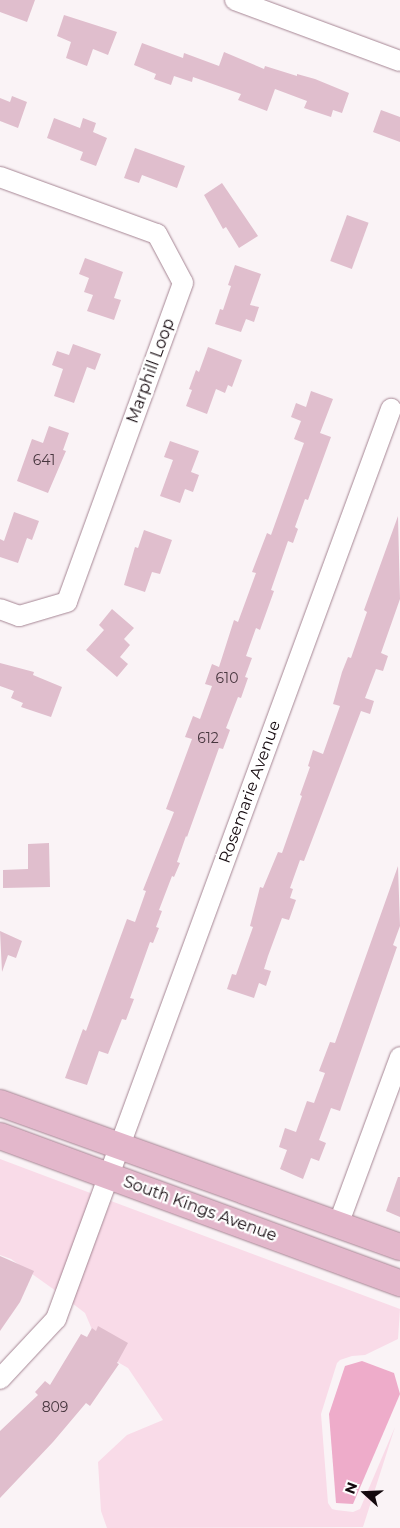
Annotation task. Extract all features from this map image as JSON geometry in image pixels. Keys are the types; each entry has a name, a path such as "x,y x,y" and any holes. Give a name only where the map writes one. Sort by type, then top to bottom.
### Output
{"main road":[{"name":"South Kings Avenue","path":"0,1102 400,1247"},
{"name":"South Kings Avenue","path":"0,1136 400,1282"}],"street":[{"path":"248,2 400,61"},
{"name":"Marphill Loop","path":"0,177 157,234 183,283 67,602 19,616 0,609"},
{"name":"Rosemarie Avenue","path":"0,1379 56,1319 391,409"},
{"path":"338,1225 400,1058"}],"shaded area":[{"path":"0,1159 93,1194 56,1291 11,1259 0,1255"},
{"path":"111,1201 400,1309 398,1339 365,1355 352,1356 337,1363 321,1414 328,1503 332,1509 336,1510 353,1512 360,1509 395,1427 363,1527 107,1528 101,1511 98,1462 127,1435 163,1420 128,1368 102,1353 85,1313 72,1303"},
{"path":"362,1361 394,1373 400,1394 353,1504 336,1503 329,1414 345,1366"}],"building":[{"path":"0,0 35,0 27,22 0,12"},
{"path":"64,15 117,32 108,55 93,49 87,66 66,58 71,42 57,36"},
{"path":"142,43 183,58 184,53 219,66 224,52 264,69 265,66 297,76 297,74 315,79 349,93 342,113 333,110 331,117 304,108 307,101 275,89 267,111 238,100 241,94 193,77 192,82 174,76 171,85 154,79 156,74 134,65"},
{"path":"12,96 27,102 18,128 0,121 0,98 10,102"},
{"path":"381,110 400,117 400,142 373,132"},
{"path":"54,118 80,128 83,118 96,123 93,132 107,138 96,166 80,160 83,152 47,138"},
{"path":"135,148 185,166 177,188 142,175 139,183 124,178"},
{"path":"222,183 258,236 239,248 226,227 223,229 204,195"},
{"path":"347,215 369,223 352,269 330,261"},
{"path":"85,258 123,272 114,298 121,300 114,320 87,311 93,295 84,292 89,278 79,274"},
{"path":"235,265 261,274 250,305 259,307 254,322 246,319 241,332 215,324 220,309 223,310 231,286 228,285"},
{"path":"73,344 101,354 95,370 87,367 74,403 54,396 63,369 52,365 57,351 69,355"},
{"path":"208,347 242,360 232,387 228,385 225,393 216,389 207,414 186,406 192,390 189,389 196,370 199,372"},
{"path":"311,391 333,399 320,433 331,437 308,500 305,499 295,527 298,529 293,543 288,541 271,590 274,591 260,630 256,628 246,656 252,658 245,677 248,678 241,698 238,697 226,728 230,730 223,749 219,748 186,836 177,862 180,863 174,877 172,876 159,910 162,911 156,927 159,928 153,943 150,942 130,998 134,999 126,1020 122,1019 108,1054 99,1051 87,1085 65,1078 83,1029 86,1031 127,919 135,922 146,891 143,890 174,812 166,809 192,739 185,737 193,716 200,719 212,686 205,684 212,664 219,667 234,620 238,622 256,573 252,572 267,533 271,535 304,443 294,439 301,421 291,417 296,403 306,407"},
{"path":"49,426 69,433 63,450 66,451 48,493 17,481 32,439 43,443"},
{"path":"170,441 199,451 191,472 199,475 193,492 185,489 180,503 160,496 173,460 164,457"},
{"path":"14,512 39,521 32,540 27,538 18,563 0,557 0,539 4,541"},
{"path":"398,516 400,599 381,653 388,656 383,671 376,669 365,698 374,701 370,714 361,711 304,861 300,860 290,888 293,889 290,898 296,900 289,920 282,918 268,956 264,969 271,971 266,986 259,983 254,998 227,989 232,974 236,975 253,927 250,926 260,887 263,888 278,852 282,853 302,796 300,795 310,767 308,766 313,750 323,754 340,706 333,704 342,672 348,657 351,658 367,612 364,610"},
{"path":"144,530 172,540 160,574 152,572 145,592 124,585 135,547 138,548"},
{"path":"112,609 134,628 124,639 130,645 120,657 128,664 117,677 86,650 104,630 99,625"},
{"path":"0,663 34,672 33,675 62,687 51,717 21,707 23,703 11,698 14,691 0,686"},
{"path":"49,843 50,887 3,888 3,870 28,869 28,844"},
{"path":"398,866 400,926 393,945 397,947 340,1111 331,1108 319,1140 326,1143 319,1161 311,1158 303,1179 280,1169 287,1150 279,1147 285,1128 296,1132 307,1101 314,1103 325,1073 319,1071 330,1042 335,1043"},
{"path":"0,931 22,941 16,958 8,955 2,972"},
{"path":"398,1177 400,1177 400,1217 386,1211"},
{"path":"0,1256 34,1271 20,1302 0,1331"},
{"path":"98,1326 128,1343 117,1363 119,1364 90,1406 86,1403 53,1442 0,1498 0,1431 38,1395 35,1392 45,1381 50,1385 81,1334 87,1337 92,1328 96,1331"}]}
